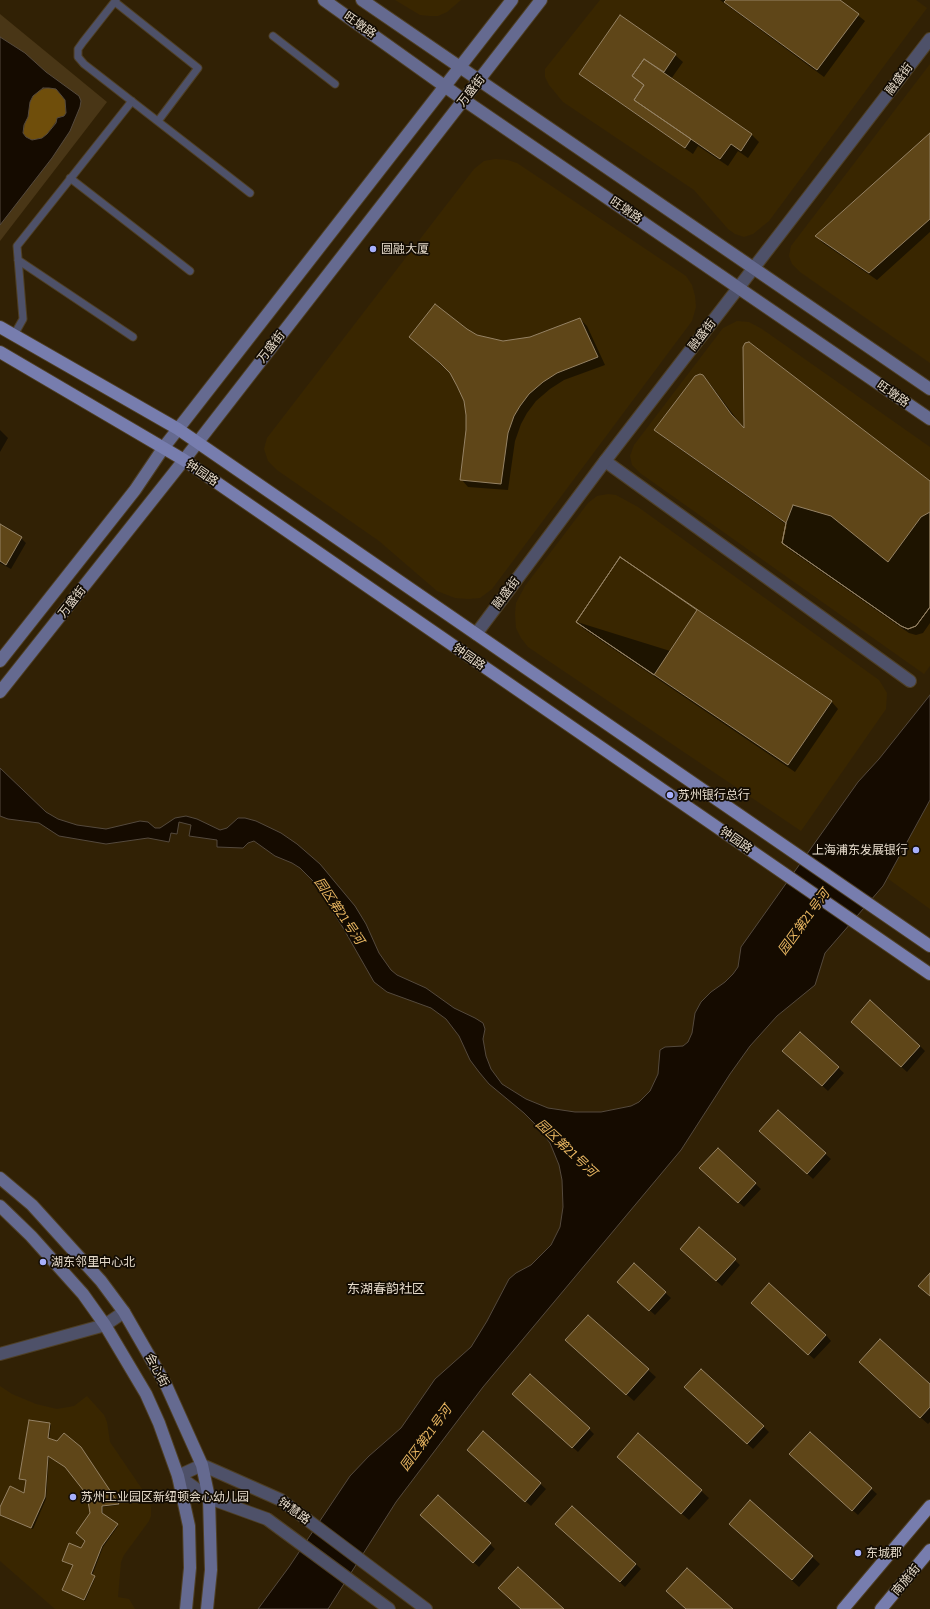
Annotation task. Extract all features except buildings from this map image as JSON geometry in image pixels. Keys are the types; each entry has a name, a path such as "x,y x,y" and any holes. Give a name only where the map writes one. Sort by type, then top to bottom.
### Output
{"main road":[{"name":"旺墩路","path":"324,0 464,100 930,419"},
{"name":"旺墩路","path":"362,0 930,389"},
{"name":"万盛街","path":"0,661 135,490 164,447 512,0"},
{"name":"万盛街","path":"0,692 184,460 541,0"},
{"name":"钟园路","path":"0,327 198,442 930,946"},
{"name":"钟园路","path":"0,352 184,460 930,974"},
{"name":"会心街","path":"0,1178 32,1205 101,1281 124,1312 166,1384 202,1465 209,1498 211,1570 207,1609"},
{"name":"会心街","path":"0,1206 57,1264 83,1294 105,1325 146,1394 159,1423 178,1476 189,1526 190,1568 186,1609"},
{"path":"843,1609 930,1506"},
{"name":"南施街","path":"882,1609 930,1550"}],"street":[{"name":"融盛街","path":"476,634 604,461 930,39"},
{"path":"604,461 910,680"},
{"path":"0,1354 105,1325 124,1312"},
{"path":"178,1476 202,1465"},
{"name":"钟慧路","path":"202,1465 281,1500 426,1609"},
{"name":"钟慧路","path":"178,1476 209,1498 267,1519 389,1609"}],"lane":[{"path":"158,121 198,68 116,1 78,49 78,57 84,64 250,193"},
{"path":"273,36 336,84"},
{"path":"14,335 23,319 17,246 132,101"},
{"path":"70,178 190,271"},
{"path":"18,260 133,337"}],"shaded area":[{"path":"395,0 461,0 447,12 438,16 430,16 420,15"},
{"path":"600,0 916,0 927,8 769,221 753,234 744,237 735,234 728,229 694,190 563,102 549,85 545,77 545,69"},
{"path":"0,14 107,102 0,241"},
{"path":"930,64 930,363 800,272 792,264 789,256 791,246"},
{"path":"49,87 56,89 65,100 66,113 64,116 59,117 47,134 42,138 32,140 26,137 23,133 30,102 38,91"},
{"name":"圆融大厦","path":"495,159 508,160 517,163 686,276 692,285 696,307 692,321 492,589 480,598 468,599 455,598 437,591 379,541 277,470 268,461 264,449 267,438 474,169 484,161"},
{"path":"737,321 749,322 762,329 930,447 930,666 924,674 640,473 632,465 630,456 634,445 723,328"},
{"path":"608,494 616,495 638,507 879,680 887,693 886,709 801,831 528,647 521,638 516,628 515,614 516,603 525,586 588,503 597,496"},
{"name":"上海浦东发展银行","path":"930,800 930,909 887,878"},
{"name":"苏州工业园区新纽顿会心幼儿园","path":"0,1386 12,1394 36,1404 57,1409 74,1406 87,1396 104,1415 107,1422 110,1442 144,1492 151,1507 151,1516 149,1521 124,1555 121,1562 118,1597 129,1599 135,1609 55,1609 0,1561"}],"water":[{"path":"0,37 25,53 46,72 79,96 81,101 70,131 52,158 0,225","holes":["43,88 56,89 65,100 66,113 64,116 57,118 56,123 42,138 32,140 26,137 23,133 24,125 28,117 30,102 33,96"]},
{"name":"园区第21号河","path":"930,695 930,800 883,886 825,953 815,985 777,1016 750,1046 681,1150 483,1387 396,1502 328,1609 258,1609 289,1567 350,1476 369,1456 401,1428 435,1379 471,1347 487,1321 509,1279 516,1273 531,1265 551,1245 560,1227 563,1207 562,1180 559,1165 550,1143 539,1128 524,1113 489,1084 470,1060 459,1036 446,1019 431,1008 387,992 374,982 342,926 313,881 300,868 275,856 254,841 248,843 243,848 217,847 217,840 189,836 191,825 179,822 177,834 171,833 169,842 148,838 106,844 59,836 39,823 8,819 0,816 0,768 46,812 58,819 77,825 106,829 140,821 148,822 155,828 160,828 175,818 186,816 197,819 220,830 227,828 238,818 245,818 256,821 281,833 297,844 320,864 355,906 366,924 379,953 391,970 397,975 426,988 454,1008 483,1023 485,1029 483,1039 486,1056 491,1069 502,1084 526,1099 548,1108 575,1112 601,1112 631,1106 639,1102 650,1091 658,1074 660,1050 665,1047 683,1046 688,1042 692,1033 695,1013 701,1002 733,974 738,967 741,947 858,782 879,759"}],"place":[{"name":"圆融大厦","path":"373,249"},
{"name":"苏州银行总行","path":"670,795"},
{"name":"上海浦东发展银行","path":"916,850"},
{"name":"湖东邻里中心北","path":"43,1262"},
{"name":"苏州工业园区新纽顿会心幼儿园","path":"73,1497"},
{"name":"东城郡","path":"858,1553"}],"district":[{"name":"东湖春韵社区","path":"386,1289"}]}
